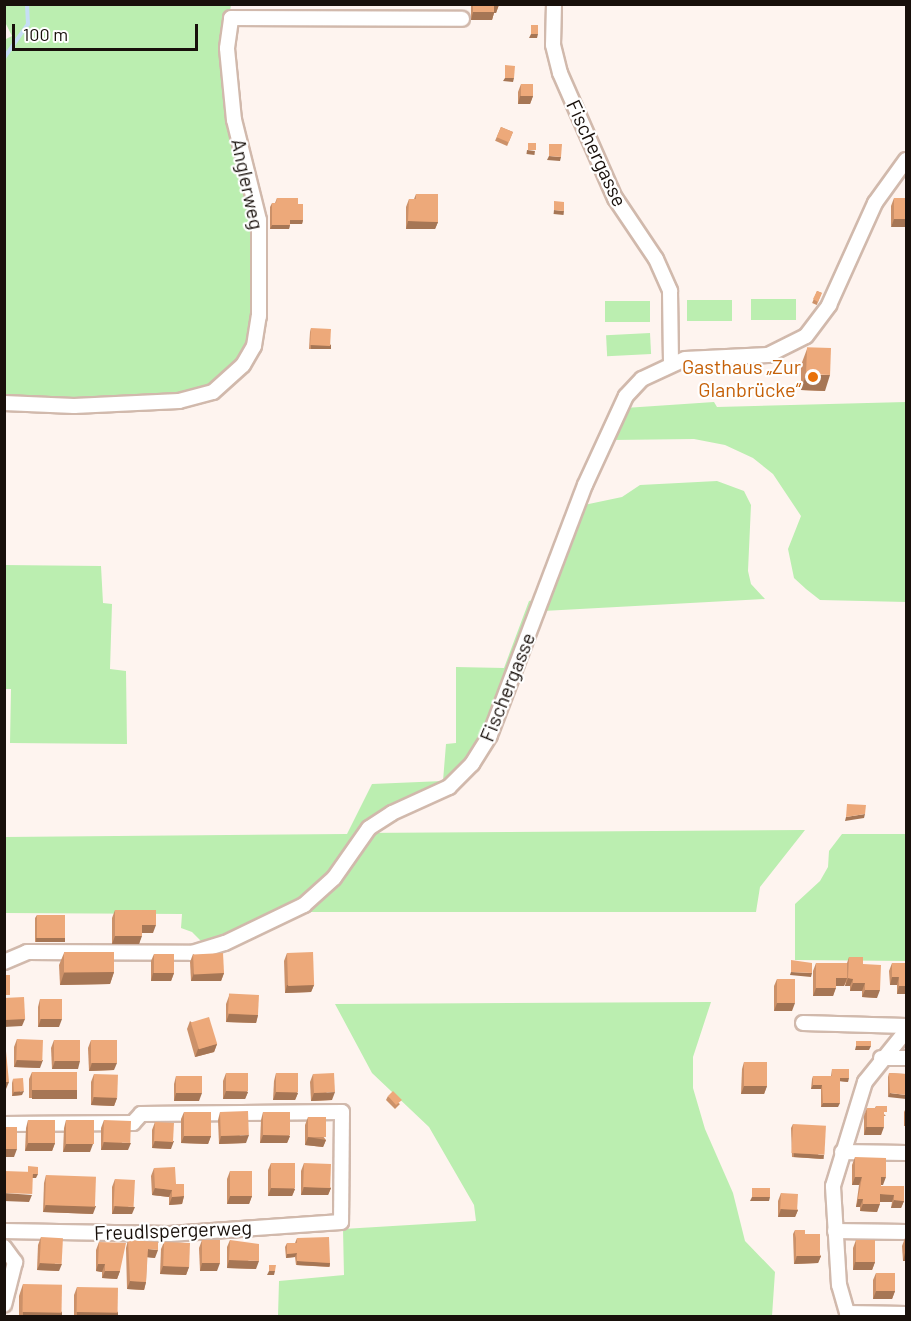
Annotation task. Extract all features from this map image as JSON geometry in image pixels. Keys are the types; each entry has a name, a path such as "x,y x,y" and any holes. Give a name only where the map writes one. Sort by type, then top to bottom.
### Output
{"street":[{"name":"Fischergasse","path":"554,4 553,45 560,73 615,198 656,259 670,291 671,364"},
{"name":"Anglerweg","path":"4,403 74,406 179,401 213,392 230,379 248,355 259,316 259,220 234,120 227,48 231,18 462,19"},
{"name":"Fischergasse","path":"4,962 27,951 192,953 225,943 304,905 334,878 369,828 392,813 449,787 472,764 490,735 585,485 626,396 642,379 685,359 768,355 806,336 829,305 875,203 906,160"},
{"path":"803,1023 906,1028"},
{"path":"906,1028 881,1058 854,1107 833,1186 839,1285 847,1315 906,1314"},
{"path":"881,1058 906,1058"},
{"name":"Freudlspergerweg","path":"4,1124 133,1123 141,1114 342,1112 341,1222 169,1234 4,1232"},
{"path":"842,1152 906,1153"},
{"path":"835,1231 906,1232"},
{"path":"4,1247 15,1262 4,1305"}],"green space":[{"path":"4,5 231,5 224,47 253,203 256,310 246,353 212,389 165,400 5,400 4,40 12,36 5,22"},
{"path":"751,299 796,299 796,320 751,320"},
{"path":"687,300 732,300 732,321 687,321"},
{"path":"605,301 650,301 650,322 605,322"},
{"path":"650,333 651,354 607,356 606,335"},
{"path":"714,402 717,407 906,402 906,602 820,600 794,578 788,549 801,516 773,474 753,458 725,445 694,439 612,440 625,408"},
{"path":"717,481 744,491 751,505 748,571 751,584 765,599 543,611 584,505 622,497 640,485"},
{"path":"4,565 101,566 103,603 112,604 110,669 126,671 127,744 10,743 11,689 4,689"},
{"path":"537,599 482,741 470,758 444,785 369,822 357,833 805,830 760,887 756,912 308,912 298,905 273,920 204,944 192,932 181,928 182,914 5,913 5,837 347,834 372,784 443,781 446,744 456,743 456,667 504,668 529,601"},
{"path":"842,834 906,834 906,961 795,960 795,904 820,881 828,867 829,851"},
{"path":"711,1002 693,1057 693,1088 705,1129 733,1193 745,1241 775,1272 772,1316 278,1316 279,1281 344,1275 343,1229 476,1221 474,1205 429,1127 372,1073 335,1004"}],"building":[{"path":"473,4 499,5 494,5 494,12 473,12"},
{"path":"531,25 538,25 538,34 531,34"},
{"path":"505,65 515,66 514,78 505,78"},
{"path":"521,84 533,84 533,96 521,96"},
{"path":"501,127 513,132 509,142 497,137"},
{"path":"528,143 536,143 536,150 528,150"},
{"path":"549,144 562,144 561,157 549,156"},
{"path":"416,194 438,194 438,222 408,221 409,199 416,199"},
{"path":"277,198 298,198 298,204 303,204 303,220 290,220 290,225 272,225 272,203 276,203"},
{"path":"894,198 906,198 906,219 894,219"},
{"path":"554,201 564,202 564,211 554,210"},
{"path":"817,291 822,293 818,302 813,299"},
{"path":"311,328 331,329 330,346 310,345"},
{"path":"807,347 831,348 830,375 806,374"},
{"path":"847,804 866,805 865,814 846,817"},
{"path":"115,910 156,910 156,925 142,925 142,936 115,936"},
{"path":"37,915 65,915 65,938 37,938"},
{"path":"64,952 114,952 114,972 64,972"},
{"path":"313,952 314,985 288,986 287,953"},
{"path":"223,953 224,973 194,975 193,955"},
{"path":"154,954 174,954 174,973 154,973"},
{"path":"849,957 863,957 863,964 881,965 880,990 865,990 865,983 853,983 853,979 848,978"},
{"path":"791,960 812,963 812,973 791,972"},
{"path":"816,963 847,963 847,978 836,978 836,988 816,988"},
{"path":"892,963 906,963 906,986 899,986 899,977 892,977"},
{"path":"4,975 10,975 10,995 4,995"},
{"path":"777,979 795,979 795,1003 777,1003"},
{"path":"229,993 259,995 258,1015 228,1013"},
{"path":"24,997 25,1019 5,1020 4,998"},
{"path":"40,999 62,999 62,1019 40,1019"},
{"path":"209,1017 217,1044 199,1049 191,1023"},
{"path":"17,1039 43,1040 42,1061 16,1060"},
{"path":"54,1040 80,1040 80,1061 54,1061"},
{"path":"91,1040 117,1040 117,1063 91,1063"},
{"path":"5,1041 9,1082 4,1082"},
{"path":"856,1041 871,1041 871,1046 856,1046"},
{"path":"744,1062 767,1062 767,1086 744,1086"},
{"path":"832,1069 849,1069 849,1078 840,1078 840,1103 823,1103 822,1085 813,1085 813,1076 832,1076"},
{"path":"32,1072 77,1072 77,1090 32,1090"},
{"path":"226,1073 248,1073 248,1091 226,1091"},
{"path":"276,1073 298,1073 298,1092 276,1092"},
{"path":"334,1073 335,1092 314,1093 313,1074"},
{"path":"889,1073 906,1074 906,1095 890,1093"},
{"path":"94,1074 118,1075 117,1098 93,1097"},
{"path":"176,1076 202,1076 202,1093 176,1093"},
{"path":"23,1078 24,1091 14,1092 13,1079"},
{"path":"393,1091 402,1100 396,1105 388,1096"},
{"path":"876,1106 887,1106 887,1112 884,1112 884,1108 876,1108"},
{"path":"867,1108 884,1108 884,1127 867,1127"},
{"path":"248,1111 249,1135 221,1136 220,1112"},
{"path":"184,1112 211,1112 211,1136 184,1136"},
{"path":"263,1112 290,1112 290,1135 263,1135"},
{"path":"308,1117 326,1117 326,1137 308,1137"},
{"path":"28,1120 55,1120 55,1143 28,1143"},
{"path":"66,1120 94,1120 94,1144 66,1144"},
{"path":"104,1120 131,1121 130,1143 103,1142"},
{"path":"155,1122 174,1123 173,1142 154,1141"},
{"path":"793,1124 826,1126 824,1155 791,1153"},
{"path":"4,1127 17,1127 17,1149 4,1149"},
{"path":"855,1157 886,1158 886,1177 881,1177 881,1186 904,1186 904,1201 894,1200 894,1195 880,1194 880,1204 863,1204 863,1199 858,1199 862,1177 855,1177"},
{"path":"271,1163 295,1163 295,1188 271,1188"},
{"path":"304,1163 331,1164 330,1188 303,1187"},
{"path":"28,1166 38,1167 38,1174 28,1172"},
{"path":"175,1167 176,1184 184,1184 184,1196 172,1197 172,1190 155,1188 154,1168"},
{"path":"4,1171 33,1172 32,1194 4,1193"},
{"path":"230,1171 252,1171 252,1196 230,1196"},
{"path":"46,1175 96,1177 95,1207 45,1205"},
{"path":"115,1179 135,1180 134,1207 114,1206"},
{"path":"752,1188 770,1188 770,1197 752,1197"},
{"path":"781,1193 798,1194 797,1210 780,1209"},
{"path":"795,1230 805,1230 805,1234 796,1234 795,1238"},
{"path":"796,1234 820,1234 820,1256 796,1256"},
{"path":"41,1237 63,1238 62,1264 40,1263"},
{"path":"329,1237 330,1263 297,1261 297,1253 287,1254 287,1243 297,1243 297,1238"},
{"path":"128,1240 158,1242 158,1250 148,1249 146,1282 130,1281"},
{"path":"202,1240 220,1240 220,1263 202,1263"},
{"path":"230,1240 259,1244 259,1261 229,1260"},
{"path":"856,1240 875,1240 875,1262 856,1262"},
{"path":"99,1242 126,1243 120,1271 105,1271 105,1264 98,1264"},
{"path":"164,1242 190,1243 189,1267 163,1266"},
{"path":"269,1265 276,1265 275,1271 269,1271"},
{"path":"876,1273 895,1273 895,1291 876,1291"},
{"path":"23,1284 62,1285 62,1313 23,1312"},
{"path":"77,1287 118,1288 118,1313 77,1312"}],"waterway":[{"path":"4,58 28,24 27,4"}],"place":[{"name":"Gasthaus „Zur Glanbrücke“","path":"813,377"}]}
